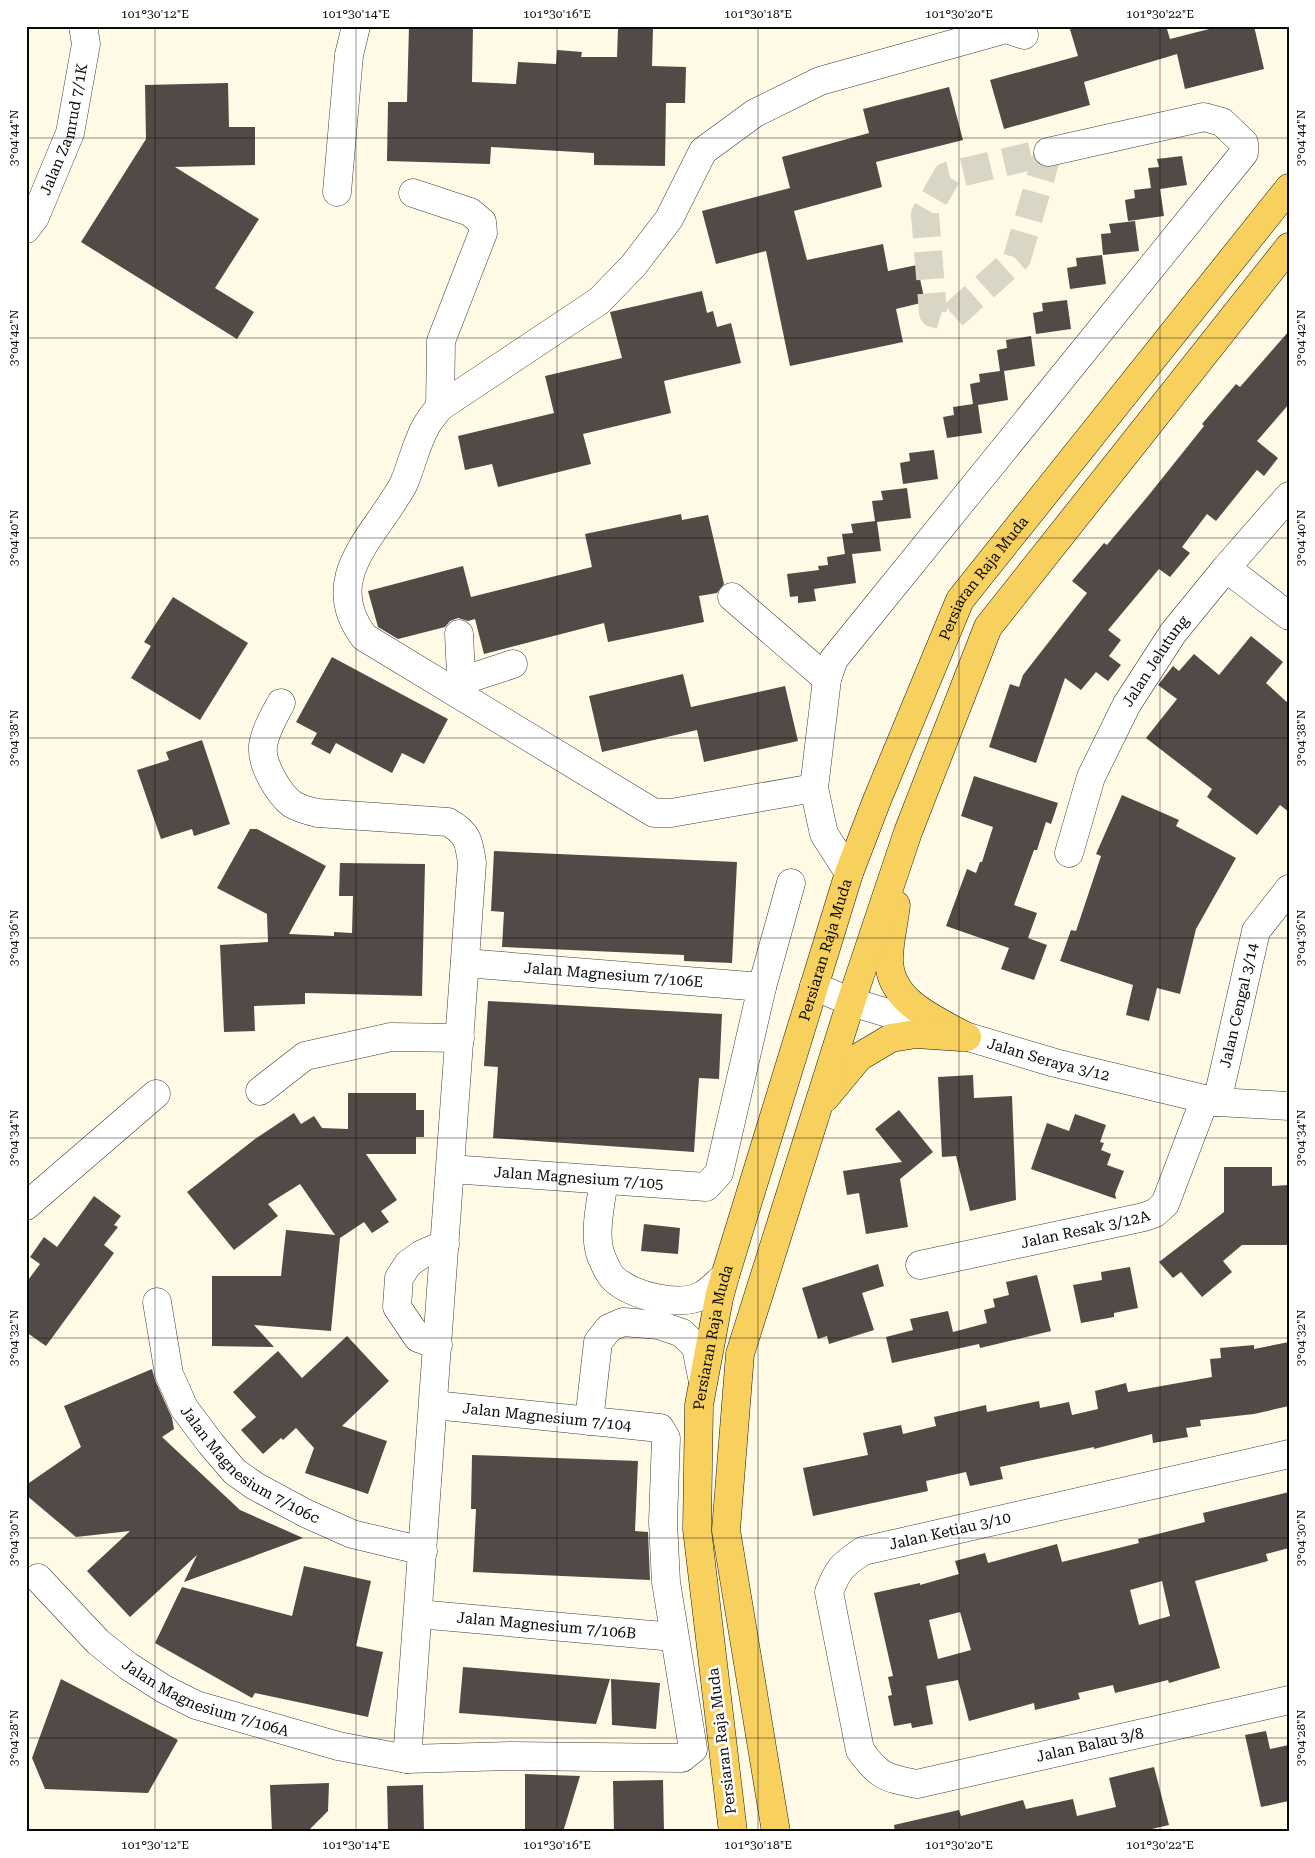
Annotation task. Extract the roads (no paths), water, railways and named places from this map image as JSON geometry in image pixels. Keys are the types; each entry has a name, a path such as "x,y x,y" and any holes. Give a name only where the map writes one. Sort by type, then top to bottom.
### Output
{"main road":[{"name":"Persiaran Raja Muda","path":"733,1832 697,1529 699,1405 719,1298 725,1276 849,873 877,800 960,600 1289,188"},
{"name":"Persiaran Raja Muda","path":"776,1832 726,1530 740,1354 851,1002 908,832 988,627 1289,247"},
{"path":"908,832 889,959 891,978 899,992 915,1007 967,1037"},
{"path":"818,1107 860,1057 891,1038 916,1034 967,1037"}],"street":[{"name":"Jalan Zamrud 7/1K","path":"26,229 35,217 70,133 86,44 83,26"},
{"path":"337,192 349,55 356,26"},
{"path":"814,788 671,812 654,813 461,688 364,637 355,624 349,604 347,585 352,564 404,484 415,450 427,424 440,407 599,301 633,266 669,219 703,151 755,113 820,81 1006,30 1024,35"},
{"path":"849,873 824,834 814,788 827,679 834,659 1244,153 1244,142 1222,122 1204,117 1048,152"},
{"path":"413,193 470,212 482,222 483,233 441,341 440,407"},
{"name":"Jalan Jelutung","path":"1069,853 1091,777 1127,704 1173,633 1226,568 1289,496"},
{"path":"1226,568 1289,616"},
{"path":"732,597 827,679"},
{"path":"459,634 461,688"},
{"path":"461,688 512,664"},
{"path":"281,703 269,727 263,747 265,763 280,792 292,804 318,813 448,822 460,829 470,842 472,863 460,1038 407,1760"},
{"path":"762,987 791,884"},
{"name":"Jalan Cengal 3/14","path":"1211,1101 1256,931 1289,889"},
{"name":"Jalan Magnesium 7/106E","path":"465,963 762,987"},
{"name":"Jalan Seraya 3/12","path":"814,986 851,1002 1055,1063 1211,1101 1289,1106"},
{"name":"Jalan Magnesium 7/105","path":"451,1169 706,1188 719,1173 762,987"},
{"path":"260,1091 305,1056 391,1037 460,1038"},
{"path":"26,1206 156,1094"},
{"name":"Jalan Resak 3/12A","path":"920,1265 1144,1217 1155,1213 1165,1204 1211,1101"},
{"path":"604,1180 598,1232 600,1254 612,1278 630,1290 677,1301 701,1296 725,1276"},
{"path":"438,1345 418,1338 397,1307 399,1278 408,1264 422,1254 445,1244"},
{"name":"Jalan Magnesium 7/106c","path":"157,1302 172,1382 184,1408 235,1472 255,1486 306,1513 352,1534 423,1550"},
{"path":"589,1421 598,1342 609,1328 623,1322 659,1325 682,1333 696,1347 703,1384"},
{"name":"Jalan Magnesium 7/104","path":"434,1405 660,1428 666,1438 663,1522 666,1582 674,1637"},
{"name":"Jalan Ketiau 3/10","path":"890,1779 873,1768 860,1750 829,1592 836,1574 845,1563 863,1551 1289,1454"},
{"name":"Jalan Magnesium 7/106A","path":"38,1578 98,1642 128,1666 172,1693 196,1705 338,1746 407,1760 512,1756 682,1758 692,1749 674,1637"},
{"name":"Jalan Magnesium 7/106B","path":"418,1614 674,1637"},
{"name":"Jalan Balau 3/8","path":"890,1779 917,1784 1289,1700"}],"tunnel":[{"path":"1048,152 1017,258 950,318 933,313 925,214 947,176 1048,152"}]}
